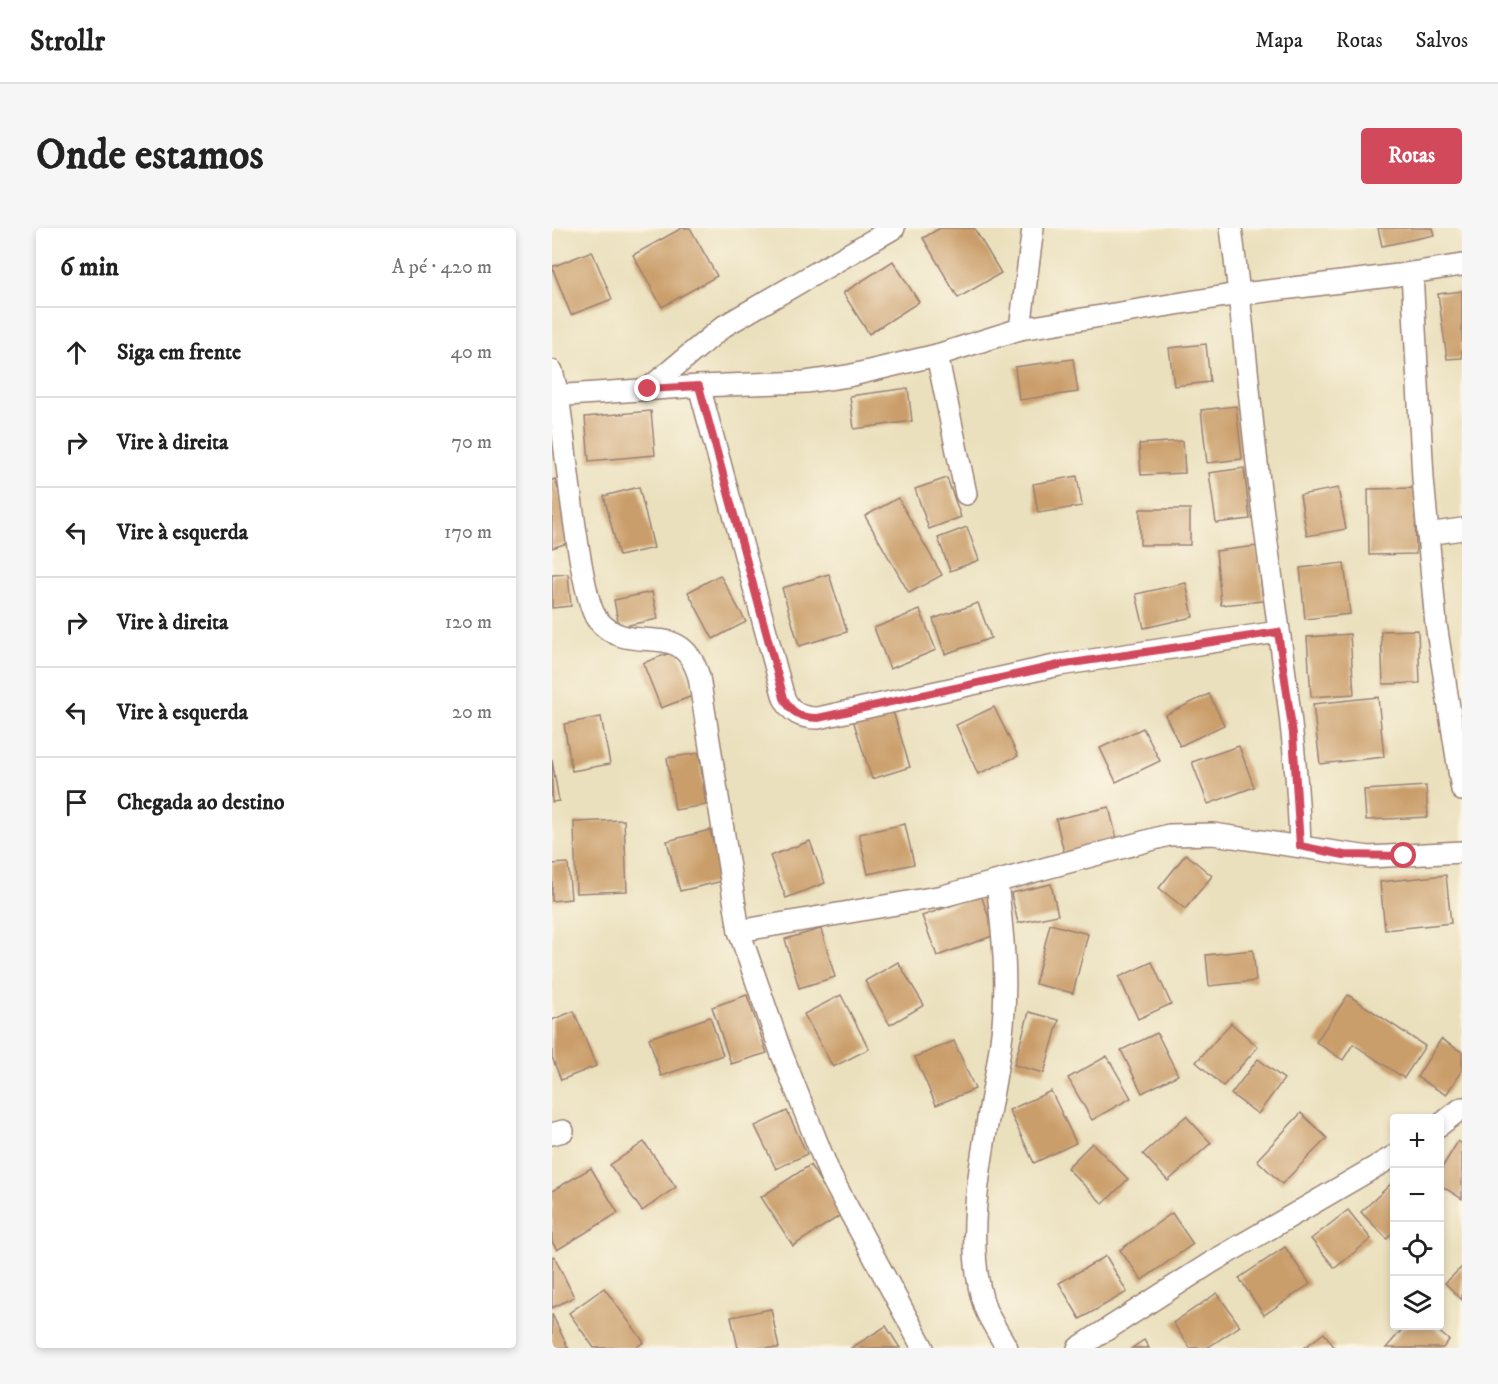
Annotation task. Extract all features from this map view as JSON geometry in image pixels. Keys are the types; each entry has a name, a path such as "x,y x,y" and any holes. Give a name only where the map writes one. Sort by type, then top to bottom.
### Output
{"street":[{"path":"648,389 724,326 894,228"},
{"path":"1020,329 1033,228"},
{"path":"1231,228 1240,294 1254,444 1293,734 1300,846"},
{"path":"555,395 806,382 848,376 937,355 1020,329 1240,294 1412,273 1462,264"},
{"path":"1412,273 1428,534 1439,654 1462,790"},
{"path":"937,355 966,494"},
{"path":"552,371 585,587 596,618 612,633 633,639 670,641 683,647 693,659 702,696 739,931 781,1052 830,1175 923,1348"},
{"path":"699,386 784,698 788,708 797,715 818,718 1059,665 1278,632"},
{"path":"1428,534 1462,529"},
{"path":"739,931 943,896 1169,836 1213,834 1369,857 1462,852"},
{"path":"997,882 1007,974 1002,1040 985,1136 976,1265 986,1308 1006,1348"},
{"path":"1444,1122 1462,1108"},
{"path":"1078,1348 1212,1262 1390,1159"}],"building":[{"path":"682,228 690,228 717,276 662,307 633,255"},
{"path":"940,228 974,228 1001,273 958,298 923,238"},
{"path":"1378,228 1432,228 1434,235 1382,246"},
{"path":"592,251 612,299 571,315 552,267"},
{"path":"893,261 919,302 869,334 843,293"},
{"path":"1462,291 1462,358 1447,359 1438,294"},
{"path":"1206,344 1210,382 1174,386 1169,348"},
{"path":"1073,359 1078,392 1019,400 1015,367"},
{"path":"908,388 912,421 854,429 850,396"},
{"path":"1236,406 1242,459 1207,463 1201,410"},
{"path":"651,411 655,455 589,461 585,417"},
{"path":"1183,441 1185,473 1141,475 1139,444"},
{"path":"1244,468 1250,519 1216,523 1209,473"},
{"path":"1077,476 1082,506 1038,513 1033,484"},
{"path":"947,478 961,517 929,529 915,489"},
{"path":"555,479 574,541 552,548 552,480"},
{"path":"639,487 654,548 619,556 604,496"},
{"path":"1338,488 1346,529 1307,536 1300,495"},
{"path":"1415,488 1416,554 1369,555 1368,489"},
{"path":"898,498 942,575 909,593 865,516"},
{"path":"1140,509 1190,509 1190,545 1140,545"},
{"path":"967,527 979,560 950,571 938,538"},
{"path":"1257,546 1263,601 1221,605 1216,551"},
{"path":"1344,563 1350,614 1305,619 1300,568"},
{"path":"568,574 571,606 552,608 552,575"},
{"path":"829,574 847,632 799,646 782,588"},
{"path":"720,575 746,622 713,639 688,592"},
{"path":"1186,583 1193,617 1144,628 1136,594"},
{"path":"652,592 658,619 619,627 614,600"},
{"path":"978,603 991,638 945,654 933,619"},
{"path":"920,610 936,650 890,669 874,628"},
{"path":"1418,630 1420,683 1383,684 1381,631"},
{"path":"1350,634 1354,694 1311,697 1307,637"},
{"path":"678,650 695,695 661,708 643,663"},
{"path":"1209,694 1224,725 1180,746 1165,715"},
{"path":"1378,697 1384,757 1320,764 1313,704"},
{"path":"994,707 1018,756 978,774 956,725"},
{"path":"892,708 910,767 872,779 853,720"},
{"path":"601,717 610,764 572,771 564,724"},
{"path":"1143,728 1160,761 1116,782 1100,748"},
{"path":"1239,746 1254,787 1208,804 1192,762"},
{"path":"699,753 706,805 675,810 667,758"},
{"path":"552,760 559,801 552,802"},
{"path":"1426,786 1428,817 1366,820 1364,790"},
{"path":"1109,807 1118,844 1065,857 1056,819"},
{"path":"624,820 627,891 576,893 574,822"},
{"path":"905,824 914,864 868,874 859,834"},
{"path":"710,830 723,881 680,891 667,841"},
{"path":"810,841 825,883 786,898 770,856"},
{"path":"1186,854 1212,876 1185,909 1159,888"},
{"path":"568,863 571,899 552,901 552,864"},
{"path":"1446,875 1451,923 1385,930 1380,882"},
{"path":"1051,884 1058,915 1018,923 1011,893"},
{"path":"981,895 995,935 937,956 922,916"},
{"path":"1050,924 1088,934 1073,993 1035,984"},
{"path":"821,929 835,977 799,988 785,939"},
{"path":"1253,950 1256,981 1209,986 1206,955"},
{"path":"898,962 924,1005 890,1025 865,981"},
{"path":"1152,962 1171,1004 1138,1019 1119,977"},
{"path":"747,995 767,1053 731,1064 712,1007"},
{"path":"841,995 869,1049 833,1067 804,1014"},
{"path":"1348,995 1425,1046 1404,1078 1353,1044 1343,1060 1316,1042"},
{"path":"574,1011 596,1066 561,1080 552,1057 552,1020"},
{"path":"1029,1012 1059,1020 1044,1073 1014,1065"},
{"path":"710,1017 723,1055 661,1076 649,1038"},
{"path":"1231,1023 1258,1047 1223,1086 1196,1062"},
{"path":"1157,1033 1178,1075 1142,1093 1121,1050"},
{"path":"1441,1039 1462,1052 1462,1070 1446,1095 1417,1077"},
{"path":"954,1041 975,1089 936,1105 915,1057"},
{"path":"1107,1056 1131,1098 1092,1120 1068,1078"},
{"path":"1258,1059 1284,1079 1258,1114 1231,1094"},
{"path":"1051,1091 1076,1143 1034,1163 1009,1110"},
{"path":"787,1111 807,1154 776,1169 755,1126"},
{"path":"1301,1113 1327,1138 1282,1184 1257,1160"},
{"path":"1186,1116 1211,1143 1168,1181 1143,1154"},
{"path":"1458,1141 1462,1144 1462,1199 1444,1188 1444,1164"},
{"path":"644,1142 676,1187 642,1211 610,1165"},
{"path":"1092,1143 1128,1179 1103,1204 1067,1168"},
{"path":"810,1165 841,1215 793,1246 761,1197"},
{"path":"591,1168 618,1213 557,1250 552,1242 552,1191"},
{"path":"1390,1185 1390,1236 1387,1239 1361,1212"},
{"path":"1348,1210 1371,1239 1335,1268 1311,1239"},
{"path":"1172,1213 1193,1244 1142,1280 1120,1250"},
{"path":"1285,1247 1310,1284 1264,1315 1239,1278"},
{"path":"554,1256 574,1297 552,1308 552,1257"},
{"path":"1106,1256 1127,1292 1080,1319 1059,1283"},
{"path":"1462,1267 1462,1300 1445,1283"},
{"path":"604,1288 644,1342 635,1348 594,1348 569,1313"},
{"path":"1217,1293 1240,1326 1207,1348 1190,1348 1173,1323"},
{"path":"771,1309 779,1348 738,1348 731,1317"},
{"path":"552,1314 568,1348 552,1348"},
{"path":"886,1326 900,1348 851,1348"},
{"path":"1402,1330 1437,1330 1449,1340 1443,1348 1386,1348"},
{"path":"1324,1333 1335,1348 1304,1348"},
{"path":"1144,1340 1149,1348 1132,1348"}],"route":[{"path":"648,389 699,386 784,698 788,708 797,715 818,718 1059,665 1278,632 1293,734 1300,846 1344,855 1404,856"}]}
